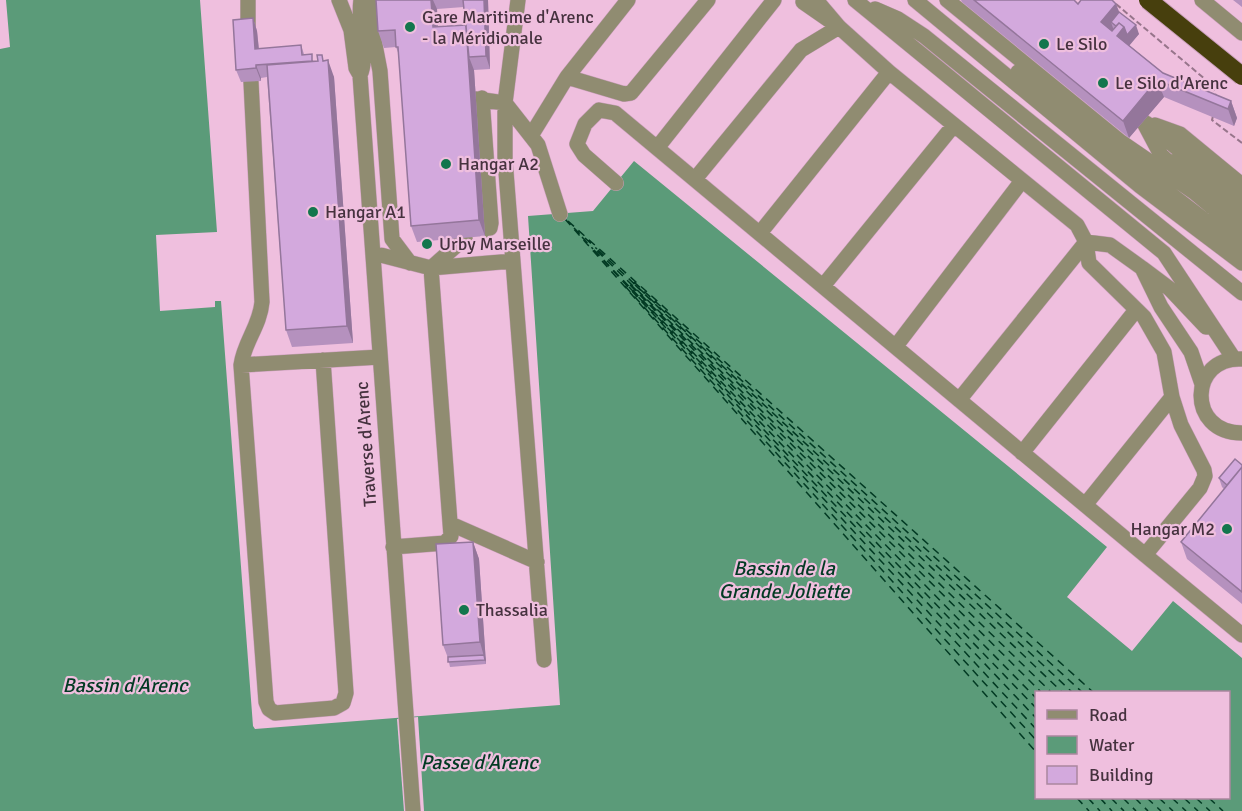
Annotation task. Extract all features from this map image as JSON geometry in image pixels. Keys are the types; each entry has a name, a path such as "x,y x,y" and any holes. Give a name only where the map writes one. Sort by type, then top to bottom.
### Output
{"highway":[{"path":"1148,0 1242,76"}],"street":[{"path":"248,0 248,32"},
{"name":"Traverse d'Arenc","path":"339,0 352,38 356,68 360,75 413,811"},
{"name":"Traverse d'Arenc","path":"360,75 364,67 362,0"},
{"path":"373,0 371,24 380,71 392,239 410,262"},
{"path":"518,0 505,103 505,159 544,660"},
{"path":"532,134 567,77 628,0"},
{"path":"567,77 624,94 631,93 708,0"},
{"path":"657,148 774,0"},
{"path":"856,0 898,19 924,36 1242,293"},
{"path":"856,0 1164,253 1238,359"},
{"path":"915,0 1131,179 1242,263"},
{"path":"930,0 1169,198 1242,255"},
{"path":"947,0 1121,142 1194,192 1242,232"},
{"path":"1160,0 1242,67"},
{"path":"1202,0 1242,33"},
{"path":"810,1 889,72 1021,182 1077,225 1086,242 1089,263 1144,317 1164,352 1172,397 1181,425 1205,476 1200,488 1145,555"},
{"path":"695,178 801,50 839,27"},
{"path":"352,38 362,55"},
{"path":"760,233 889,72"},
{"path":"251,82 262,302 258,323 244,351 241,365 267,707 271,712 334,708 343,703 346,693 323,360"},
{"path":"485,230 490,228 491,223 479,98 505,103 532,134 538,145 560,214"},
{"path":"616,183 584,155 577,144 580,132 597,111 615,113 1242,635"},
{"path":"1143,121 1180,134 1242,185"},
{"path":"1143,121 1179,141 1242,192"},
{"path":"1143,121 1242,201"},
{"path":"1143,121 1164,145 1242,209"},
{"path":"1143,121 1165,153 1242,216"},
{"path":"1143,121 1166,160 1242,224"},
{"path":"823,286 954,125"},
{"path":"1130,164 1197,206 1242,242"},
{"path":"1130,164 1242,249"},
{"path":"896,346 1021,182"},
{"path":"1174,212 1242,270"},
{"path":"1174,212 1242,275"},
{"path":"431,268 465,238"},
{"path":"1086,242 1110,245 1170,289 1238,359"},
{"path":"959,400 1086,242"},
{"path":"373,253 431,268 512,261"},
{"path":"393,548 445,543 451,536 431,268"},
{"path":"1142,268 1161,307 1191,352 1202,384 1201,405 1206,416 1212,424 1238,436"},
{"path":"1022,453 1136,310"},
{"path":"241,365 380,357"},
{"path":"1202,384 1214,367 1238,359"},
{"path":"1085,505 1172,397"},
{"path":"451,524 537,562"}],"path":[{"path":"1111,0 1212,85 1217,93 1217,100"},
{"path":"1215,110 1212,120 1242,143"}],"water":[{"path":"6,0 200,0 217,232 156,235 160,311 215,307 215,301 221,301 255,729 560,705 528,216 593,211 634,161 1107,547 1067,597 1132,651 1173,601 1242,658 1242,811 0,811 0,49 10,47"}],"pier":[{"path":"418,717 424,811 404,811 397,719"}],"building":[{"name":"Hangar A2","path":"376,0 431,0 433,27 466,25 479,220 411,226 398,47 396,47 395,30 378,31"},
{"path":"463,0 484,0 486,56 469,57"},
{"path":"974,0 1074,0 1078,4 1081,0 1112,0 1116,4 1101,22 1112,31 1119,23 1124,27 1117,36 1163,73 1231,101 1228,109 1157,80 1123,121"},
{"path":"1119,12 1136,25 1127,35 1124,27 1119,23 1116,26 1111,22"},
{"path":"253,18 255,49 301,45 302,55 312,54 312,61 256,65 256,68 236,70 233,20"},
{"name":"Hangar A1","path":"317,55 322,55 323,61 328,60 347,326 286,330 267,65 318,61"},
{"path":"1235,459 1242,467 1227,485 1219,478"},
{"name":"Hangar M2","path":"1242,467 1242,592 1181,542"},
{"name":"Thassalia","path":"473,542 480,642 443,645 436,544"},
{"path":"484,655 485,660 448,662 448,657"}],"ferry route":[{"path":"565,219 1035,751"},
{"path":"568,221 1092,691"},
{"path":"574,228 583,237"},
{"path":"582,237 593,249"},
{"path":"585,238 597,249"},
{"path":"594,250 1035,728"},
{"path":"594,250 1035,707"},
{"path":"598,250 1071,691"},
{"path":"597,251 1050,691"},
{"path":"634,282 1081,691"},
{"path":"630,285 1035,697"},
{"path":"631,285 1040,691"},
{"path":"635,285 1061,691"},
{"path":"625,286 1035,739"},
{"path":"629,287 1035,717"},
{"path":"1078,799 1089,811"},
{"path":"1089,799 1100,811"},
{"path":"1101,799 1112,811"},
{"path":"1112,799 1124,811"},
{"path":"1124,799 1136,811"},
{"path":"1136,799 1148,811"},
{"path":"1148,799 1161,811"},
{"path":"1160,799 1173,811"},
{"path":"1173,799 1186,811"},
{"path":"1185,799 1198,811"},
{"path":"1197,799 1210,811"},
{"path":"1210,799 1223,811"}],"place":[{"name":"Gare Maritime d'Arenc - la Méridionale","path":"410,27"},
{"name":"Le Silo","path":"1044,44"},
{"name":"Le Silo d'Arenc","path":"1103,83"},
{"name":"Hangar A2","path":"446,164"},
{"name":"Hangar A1","path":"313,212"},
{"name":"Urby Marseille","path":"427,244"},
{"name":"Hangar M2","path":"1227,529"},
{"name":"Thassalia","path":"464,610"}],"water label":[{"name":"Bassin de la Grande Joliette","path":"784,580"},
{"name":"Bassin d'Arenc","path":"125,685"},
{"name":"Passe d'Arenc","path":"479,762"}]}
